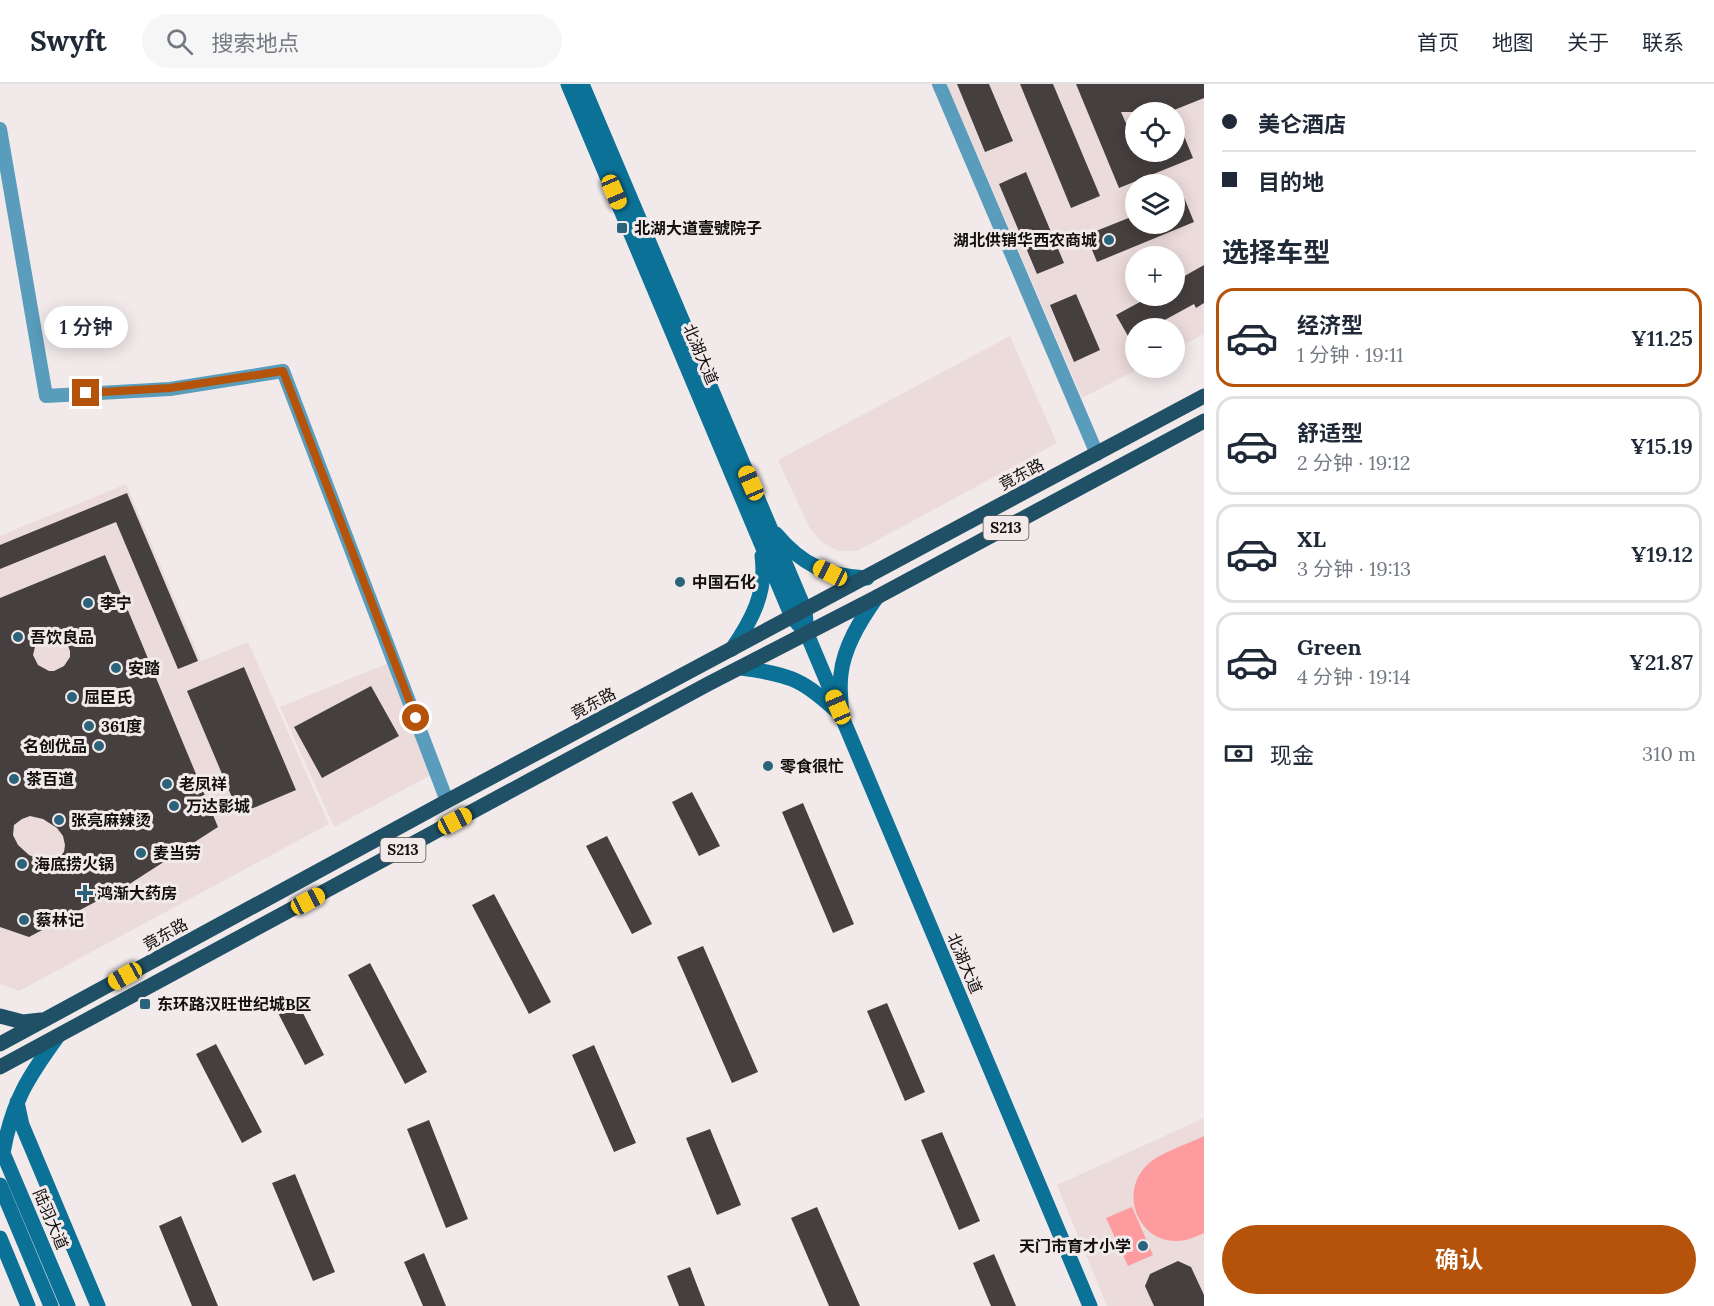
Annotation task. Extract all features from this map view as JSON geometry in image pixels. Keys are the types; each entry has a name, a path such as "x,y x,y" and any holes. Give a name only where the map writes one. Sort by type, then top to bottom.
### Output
{"main road":[{"name":"北湖大道","path":"574,85 1090,1306"},
{"name":"竟东路","path":"0,1044 447,801 1204,396"},
{"name":"S213","path":"0,1066 1204,421"},
{"path":"762,527 804,560 830,573 846,577 867,578"},
{"path":"732,649 757,605 762,590 764,571 762,527"},
{"path":"842,716 840,675 844,658 860,621 877,597"},
{"path":"741,668 768,671 801,681 816,691 842,716"},
{"path":"0,1016 23,1022 47,1019"},
{"path":"2,1150 16,1102 40,1060 58,1036"},
{"path":"16,1102 22,1125 98,1306"},
{"name":"陆羽大道","path":"2,1150 68,1306"},
{"name":"陆羽大道","path":"0,1185 51,1306"},
{"path":"0,1238 28,1306"}],"street":[{"path":"939,84 1097,454"},
{"path":"0,129 46,396 170,388 283,371 447,801"}],"shaded area":[{"name":"湖北供销华西农商城","path":"947,84 1204,84 1204,334 1185,344 1185,318 1125,318 1125,376 1082,398"},
{"path":"1010,336 1057,443 857,551 838,551 823,543 810,529 778,460"},
{"path":"126,484 201,661 248,642 329,824 19,991 0,984 0,536"},
{"path":"389,663 431,775 334,827 280,707"},
{"name":"天门市育才小学","path":"1204,1118 1204,1306 1107,1306 1057,1185"},
{"path":"1204,1136 1204,1233 1177,1241 1152,1234 1143,1225 1134,1202 1134,1190 1138,1177 1146,1166 1158,1157"},
{"path":"1132,1207 1153,1255 1128,1266 1106,1218"}],"building":[{"path":"957,84 989,84 1013,141 985,152"},
{"path":"1020,84 1053,84 1100,196 1071,208"},
{"path":"1076,84 1204,84 1204,98 1185,106 1185,102 1125,102 1125,112 1121,112 1125,121 1125,162 1183,162 1154,174 1125,174 1125,186 1119,188"},
{"path":"1185,138 1193,158 1185,161"},
{"path":"1026,172 1064,263 1037,274 999,184"},
{"path":"1185,200 1194,222 1185,226"},
{"path":"1125,219 1125,234 1165,234 1136,246 1125,246 1125,250 1097,262 1086,235"},
{"path":"1204,265 1204,303 1196,308 1194,304 1168,318 1125,318 1125,331 1116,315 1133,306 1185,306 1185,276"},
{"path":"1076,294 1100,350 1074,362 1050,305"},
{"path":"127,493 198,661 178,669 116,522 0,569 0,545"},
{"path":"105,555 218,827 131,883 29,937 0,927 0,598","holes":["51,634 66,641 70,651 70,657 64,666 54,671 38,665 33,655 36,643","30,816 43,819 57,828 63,836 64,852 59,857 53,860 38,859 29,855 18,845 13,835 14,825"]},
{"path":"244,667 296,790 239,814 187,691"},
{"path":"371,686 399,736 322,778 294,727"},
{"path":"692,792 720,846 699,856 672,802"},
{"path":"803,803 854,924 833,933 782,812"},
{"path":"607,836 652,924 632,934 586,846"},
{"path":"494,894 551,1002 529,1014 472,905"},
{"path":"703,946 758,1072 732,1083 677,957"},
{"path":"370,963 427,1072 405,1084 348,975"},
{"path":"297,1001 324,1055 305,1065 277,1011"},
{"path":"887,1003 925,1092 905,1101 867,1011"},
{"path":"216,1044 262,1132 242,1143 196,1054"},
{"path":"594,1045 636,1143 614,1152 572,1055"},
{"path":"429,1120 468,1219 446,1228 407,1129"},
{"path":"710,1129 741,1205 717,1215 686,1138"},
{"path":"942,1132 980,1221 959,1230 921,1140"},
{"path":"295,1174 335,1272 313,1281 272,1183"},
{"path":"817,1207 860,1306 829,1306 791,1218"},
{"path":"181,1216 218,1306 192,1306 159,1226"},
{"path":"424,1253 446,1306 423,1306 404,1262"},
{"path":"994,1254 1016,1306 991,1306 973,1263"},
{"path":"1178,1261 1191,1267 1204,1295 1204,1306 1154,1306 1145,1286 1150,1274"},
{"path":"690,1267 705,1306 679,1306 667,1276"}],"place":[{"name":"北湖大道壹號院子","path":"622,228"},
{"name":"湖北供销华西农商城","path":"1109,240"},
{"name":"中国石化","path":"680,582"},
{"name":"李宁","path":"88,603"},
{"name":"吾饮良品","path":"18,637"},
{"name":"安踏","path":"116,668"},
{"name":"屈臣氏","path":"72,697"},
{"name":"361度","path":"89,726"},
{"name":"名创优品","path":"99,746"},
{"name":"零食很忙","path":"768,766"},
{"name":"茶百道","path":"14,779"},
{"name":"老凤祥","path":"167,784"},
{"name":"万达影城","path":"174,806"},
{"name":"张亮麻辣烫","path":"59,820"},
{"name":"麦当劳","path":"141,853"},
{"name":"海底捞火锅","path":"22,864"},
{"name":"鸿渐大药房","path":"85,893"},
{"name":"蔡林记","path":"24,920"},
{"name":"东环路汉旺世纪城B区","path":"145,1004"},
{"name":"天门市育才小学","path":"1143,1246"}],"route":[{"path":"86,393 170,388 283,371 416,718"}]}
